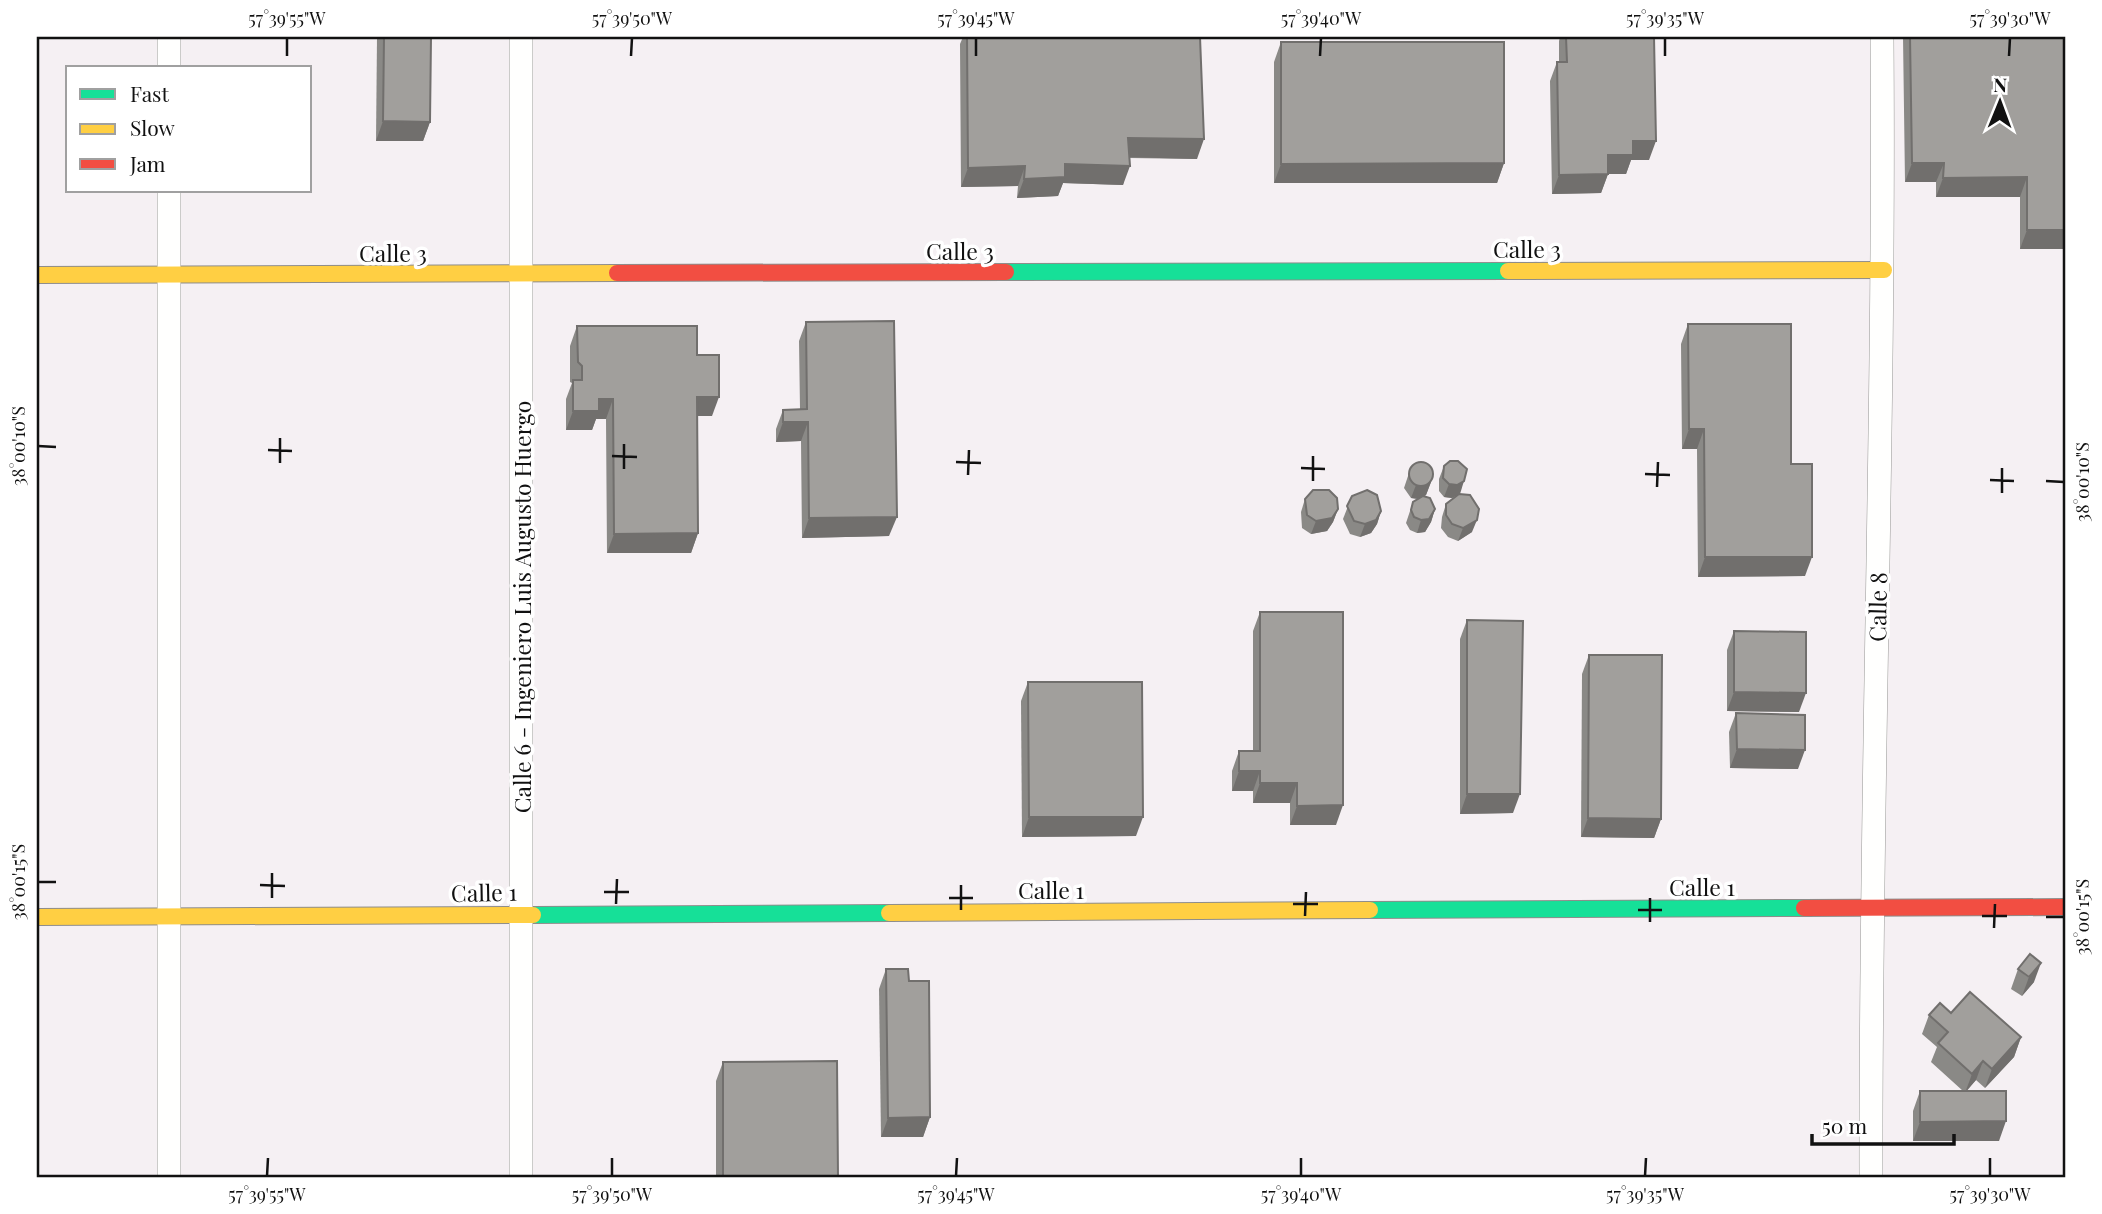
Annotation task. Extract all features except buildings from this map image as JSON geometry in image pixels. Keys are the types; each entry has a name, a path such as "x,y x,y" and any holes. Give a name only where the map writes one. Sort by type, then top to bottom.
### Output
{"street":[{"path":"169,37 169,66"},
{"name":"Calle 6 - Ingeniero Luis Augusto Huergo","path":"521,37 521,1177"},
{"name":"Calle 8","path":"1871,1177 1870,907 1884,270 1882,37"},
{"path":"169,192 169,1177"},
{"name":"Calle 3","path":"37,275 1884,270"},
{"name":"Calle 1","path":"37,917 2065,907"}],"shaded area":[{"path":"37,37 2065,37 2065,1177 37,1177"}],"traffic: fast":[{"path":"1006,272 1508,271"},
{"path":"1370,910 1804,908"},
{"path":"533,915 889,913"}],"traffic: slow":[{"path":"1508,271 1884,270"},
{"path":"37,275 617,273"},
{"path":"889,913 1370,910"},
{"path":"37,917 533,915"}],"traffic: jam":[{"path":"617,273 1006,272"},
{"path":"1804,908 2065,907"}]}
